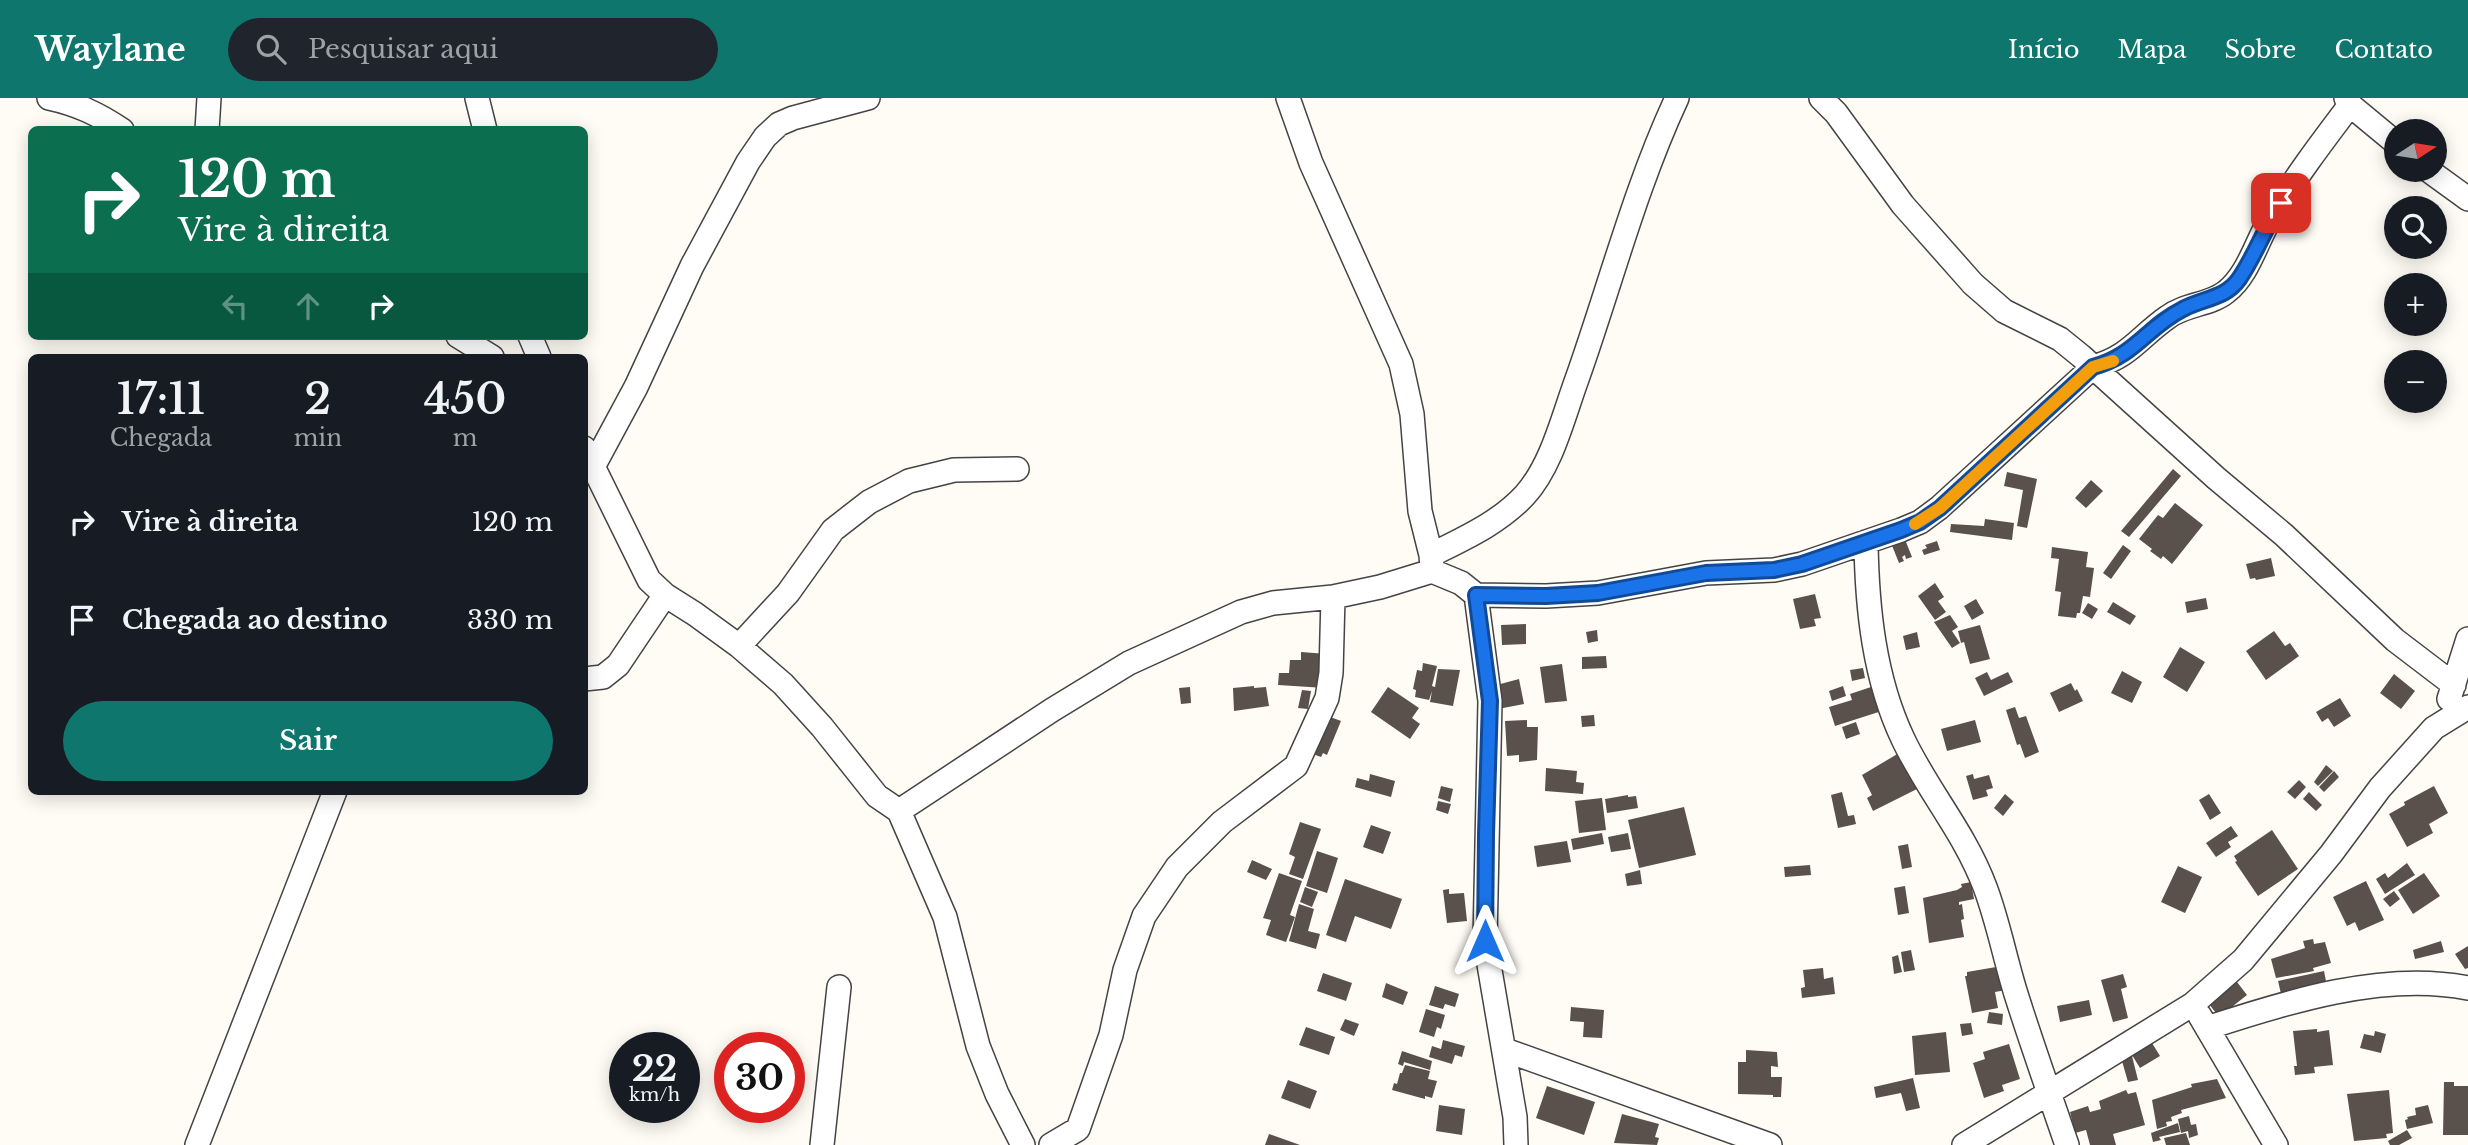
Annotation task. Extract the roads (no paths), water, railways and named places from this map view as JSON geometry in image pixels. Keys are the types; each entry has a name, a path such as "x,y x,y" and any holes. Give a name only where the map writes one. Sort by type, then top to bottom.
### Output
{"street":[{"path":"50,98 72,103 116,126"},
{"path":"207,126 209,98"},
{"path":"477,98 484,126"},
{"path":"868,98 793,118 779,124 765,137 748,162 692,266 636,387 589,457 649,580 665,595 739,646 783,684 822,726 877,796 899,811 945,917 978,1046 997,1094 1023,1145"},
{"path":"1288,98 1311,163 1401,364 1412,414 1420,511 1431,563 1476,595 1546,596 1598,593 1706,573 1774,570 1802,564 1920,522 1940,508 2093,367 2113,362 2168,317 2187,306 2225,293 2239,279 2269,221 2348,102 2384,133"},
{"path":"899,811 1052,710 1129,663 1241,612 1273,603 1333,597 1380,587 1431,563 1504,516 1526,494 1542,470 1581,367 1659,137 1677,98"},
{"path":"1821,98 1836,113 1903,205 1973,284 2004,311 2060,339 2284,535 2395,640 2455,685"},
{"path":"2445,182 2468,199"},
{"path":"464,340 487,354"},
{"path":"739,646 788,593 833,530 869,502 909,481 954,470 1017,469"},
{"path":"1866,542 1867,590 1878,662 1890,709 1904,741 1972,857 1986,889 2016,994 2067,1145"},
{"path":"588,679 603,677 618,665 665,595"},
{"path":"1476,595 1490,701 1485,941 1505,1050 1515,1117 1516,1145"},
{"path":"1051,1145 1078,1129 1111,1035 1125,970 1144,916 1177,867 1213,831 1296,766 1327,698 1331,673 1333,597"},
{"path":"1964,1145 2193,1004 2243,960 2331,854 2380,788 2434,728 2455,685 2468,639"},
{"path":"2434,728 2468,707"},
{"path":"197,1145 333,795"},
{"path":"2207,1028 2262,1010 2351,990 2413,982 2468,988"},
{"path":"822,1145 839,987"},
{"path":"2193,1004 2276,1145"},
{"path":"1505,1050 1770,1145"}]}
